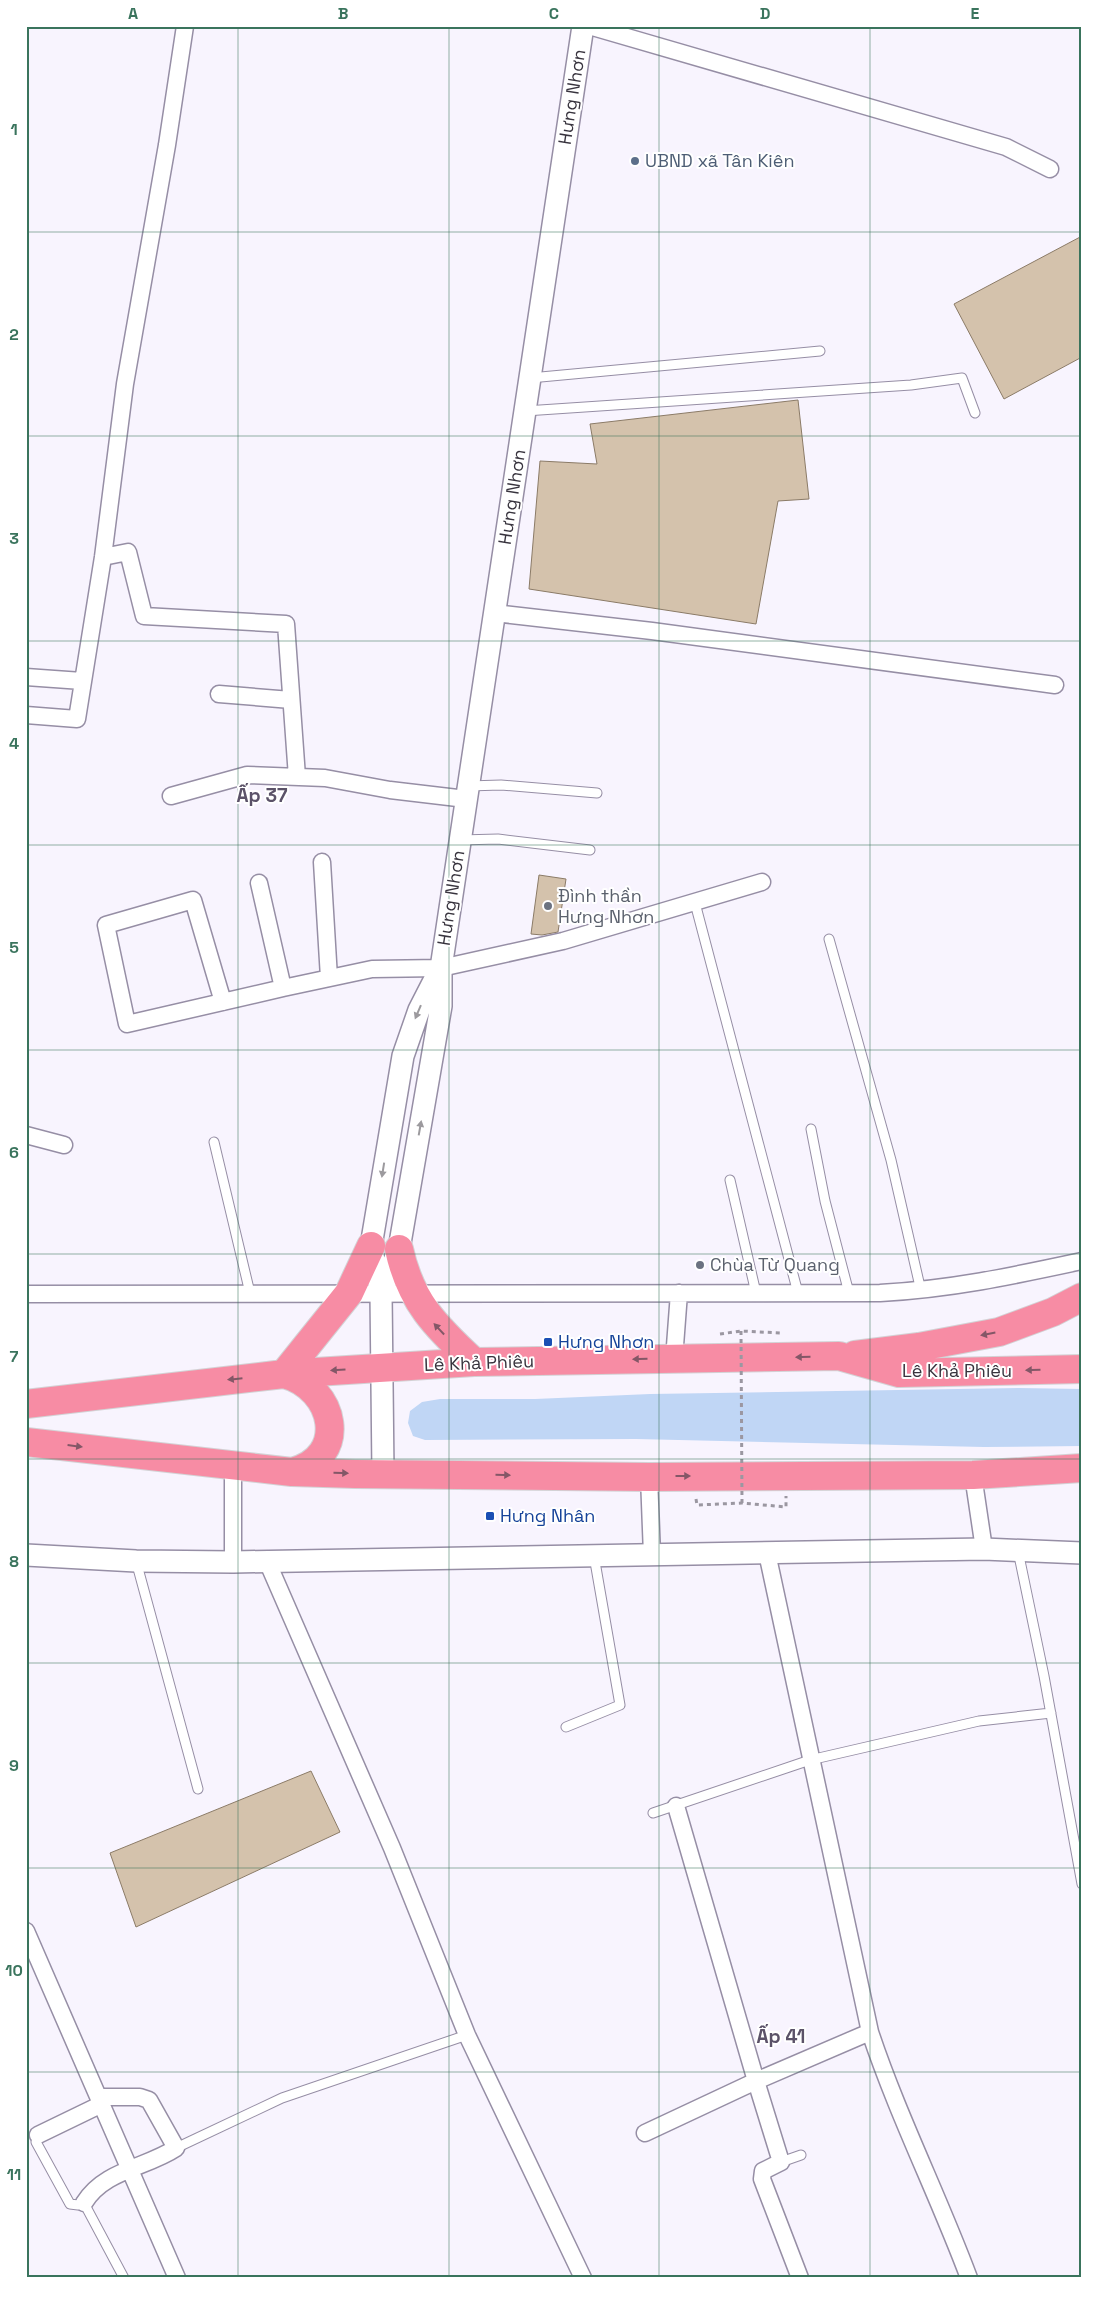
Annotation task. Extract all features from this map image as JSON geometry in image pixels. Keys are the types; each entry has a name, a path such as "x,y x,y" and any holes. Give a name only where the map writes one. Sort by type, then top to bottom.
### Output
{"highway":[{"path":"292,1472 306,1467 319,1458 328,1439 328,1418 326,1408 315,1391 306,1383 284,1374 348,1293 371,1246"},
{"path":"399,1250 413,1293 428,1316 439,1330 474,1362"},
{"path":"839,1356 919,1348 999,1332 1053,1312 1082,1297"},
{"name":"Lê Khả Phiêu","path":"26,1404 284,1374 474,1362 839,1356 899,1373 1082,1369"},
{"path":"26,1442 292,1472 649,1476 973,1475 1082,1468"},
{"path":"1036,1472 1082,1485"}],"street":[{"path":"26,715 77,719 82,681 106,556 125,384 167,145 185,26"},
{"name":"Hưng Nhơn","path":"381,1293 399,1250 442,1006 441,968 583,26"},
{"path":"589,26 1006,147 1050,169"},
{"path":"106,556 128,552 144,616 286,624 296,777"},
{"path":"494,614 652,631 1055,685"},
{"path":"26,677 82,681"},
{"path":"219,694 291,700"},
{"path":"171,796 247,775 325,778 390,790 467,793"},
{"path":"322,862 329,978"},
{"path":"223,1002 193,900 106,925 127,1024 372,968 441,968 563,941 762,882"},
{"path":"259,883 283,988"},
{"name":"Hưng Nhơn","path":"383,1474 381,1293 371,1246 403,1056 419,1010 441,968"},
{"path":"26,1135 64,1146"},
{"path":"26,1294 849,1293 922,1291 970,1285 1082,1261"},
{"path":"674,1359 679,1293"},
{"path":"233,1465 233,1562"},
{"path":"973,1475 984,1549"},
{"path":"649,1476 652,1555"},
{"path":"26,1555 136,1561 233,1562 984,1549 1082,1553"},
{"path":"767,1553 870,2032 897,2107 952,2231 969,2278"},
{"path":"267,1561 392,1848 467,2035 583,2278"},
{"path":"676,1806 781,2162 763,2171 762,2179 800,2278"},
{"path":"26,1931 177,2278"},
{"path":"645,2133 756,2081 870,2032"},
{"path":"38,2135 101,2100 140,2097 149,2100 176,2148 164,2156 111,2177 88,2196 84,2203"}],"lane":[{"path":"530,378 820,351"},
{"path":"525,411 911,384 962,378 975,413"},
{"path":"467,793 501,785 597,793"},
{"path":"460,840 498,839 590,850"},
{"path":"695,902 798,1293"},
{"path":"829,939 891,1160 922,1291"},
{"path":"811,1130 825,1201 849,1293"},
{"path":"214,1142 250,1293"},
{"path":"730,1180 756,1293"},
{"path":"1018,1550 1051,1713 1082,1884"},
{"path":"566,1726 620,1705 594,1556"},
{"path":"136,1561 198,1789"},
{"path":"653,1813 810,1760 979,1721 1051,1713"},
{"path":"176,2148 282,2098 467,2035"},
{"path":"38,2135 36,2142 70,2204 78,2205 84,2203 124,2278"},
{"path":"781,2162 801,2155"}],"path":[{"path":"741,1331 742,1502"}],"water":[{"path":"1019,1388 1082,1389 1082,1446 984,1447 636,1439 425,1440 413,1436 408,1423 410,1411 422,1402 440,1399 535,1399 650,1394"}],"building":[{"path":"1082,236 1082,357 1004,399 954,304"},
{"path":"798,400 809,499 778,501 756,624 529,589 540,461 597,464 590,424"},
{"name":"Đình thần Hưng Nhơn","path":"539,875 566,879 558,932 542,935 531,934"},
{"path":"311,1771 340,1832 136,1927 110,1853"}],"place":[{"name":"UBND xã Tân Kiên","path":"635,161"},
{"name":"Đình thần Hưng Nhơn","path":"548,906"},
{"name":"Chùa Từ Quang","path":"700,1265"},
{"name":"Hưng Nhơn","path":"548,1342"},
{"name":"Hưng Nhân","path":"490,1516"}],"district":[{"name":"Ấp 37","path":"262,795"},
{"name":"Ấp 41","path":"781,2036"}]}
